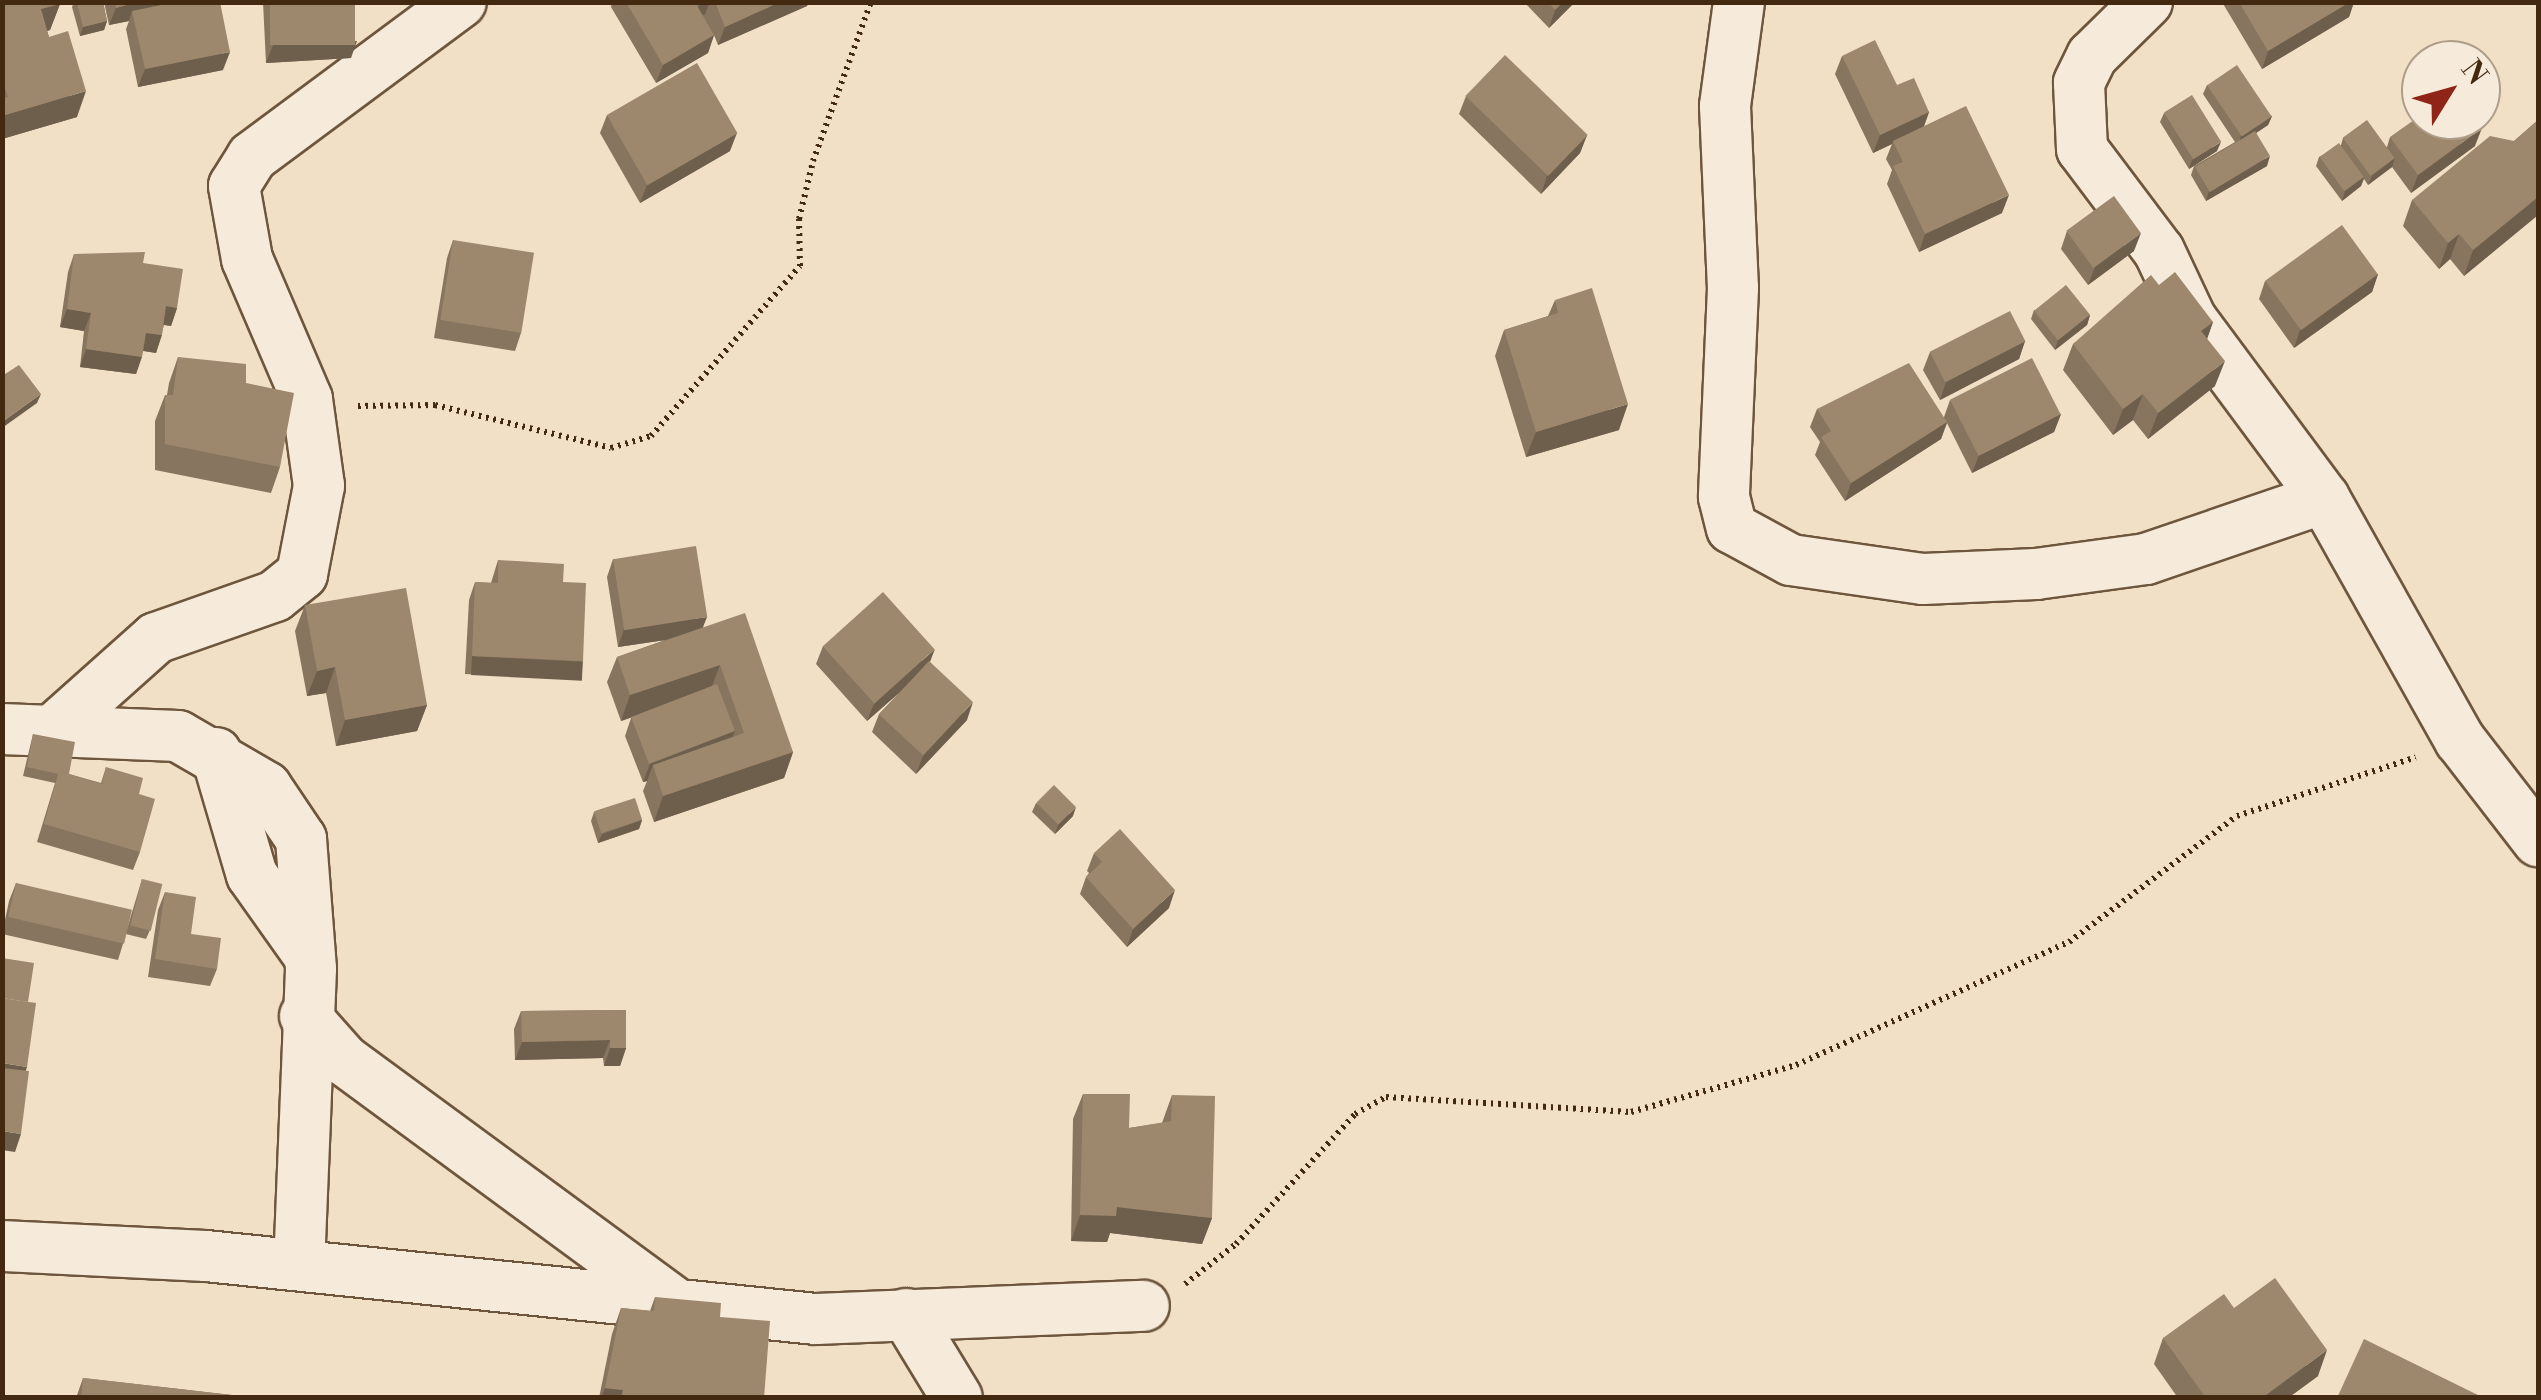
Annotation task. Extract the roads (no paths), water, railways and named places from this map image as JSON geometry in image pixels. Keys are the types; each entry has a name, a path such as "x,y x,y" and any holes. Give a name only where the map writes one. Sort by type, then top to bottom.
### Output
{"street":[{"path":"53,730 156,638 275,596 302,574 319,486 307,399 247,259 234,186 252,157 462,2"},
{"path":"1739,2 1725,106 1732,288 1724,496 1732,528 1790,560 1922,579 2036,574 2146,559 2324,498"},
{"path":"2147,2 2092,56 2078,83 2082,149 2159,251 2191,319 2324,498 2460,740 2538,841"},
{"path":"2,729 178,736 216,752 252,875 310,957 299,1264"},
{"path":"305,1016 344,1060 522,1198 674,1302"},
{"path":"2,1246 299,1264 816,1319 1144,1306"},
{"path":"906,1314 957,1398"}]}
